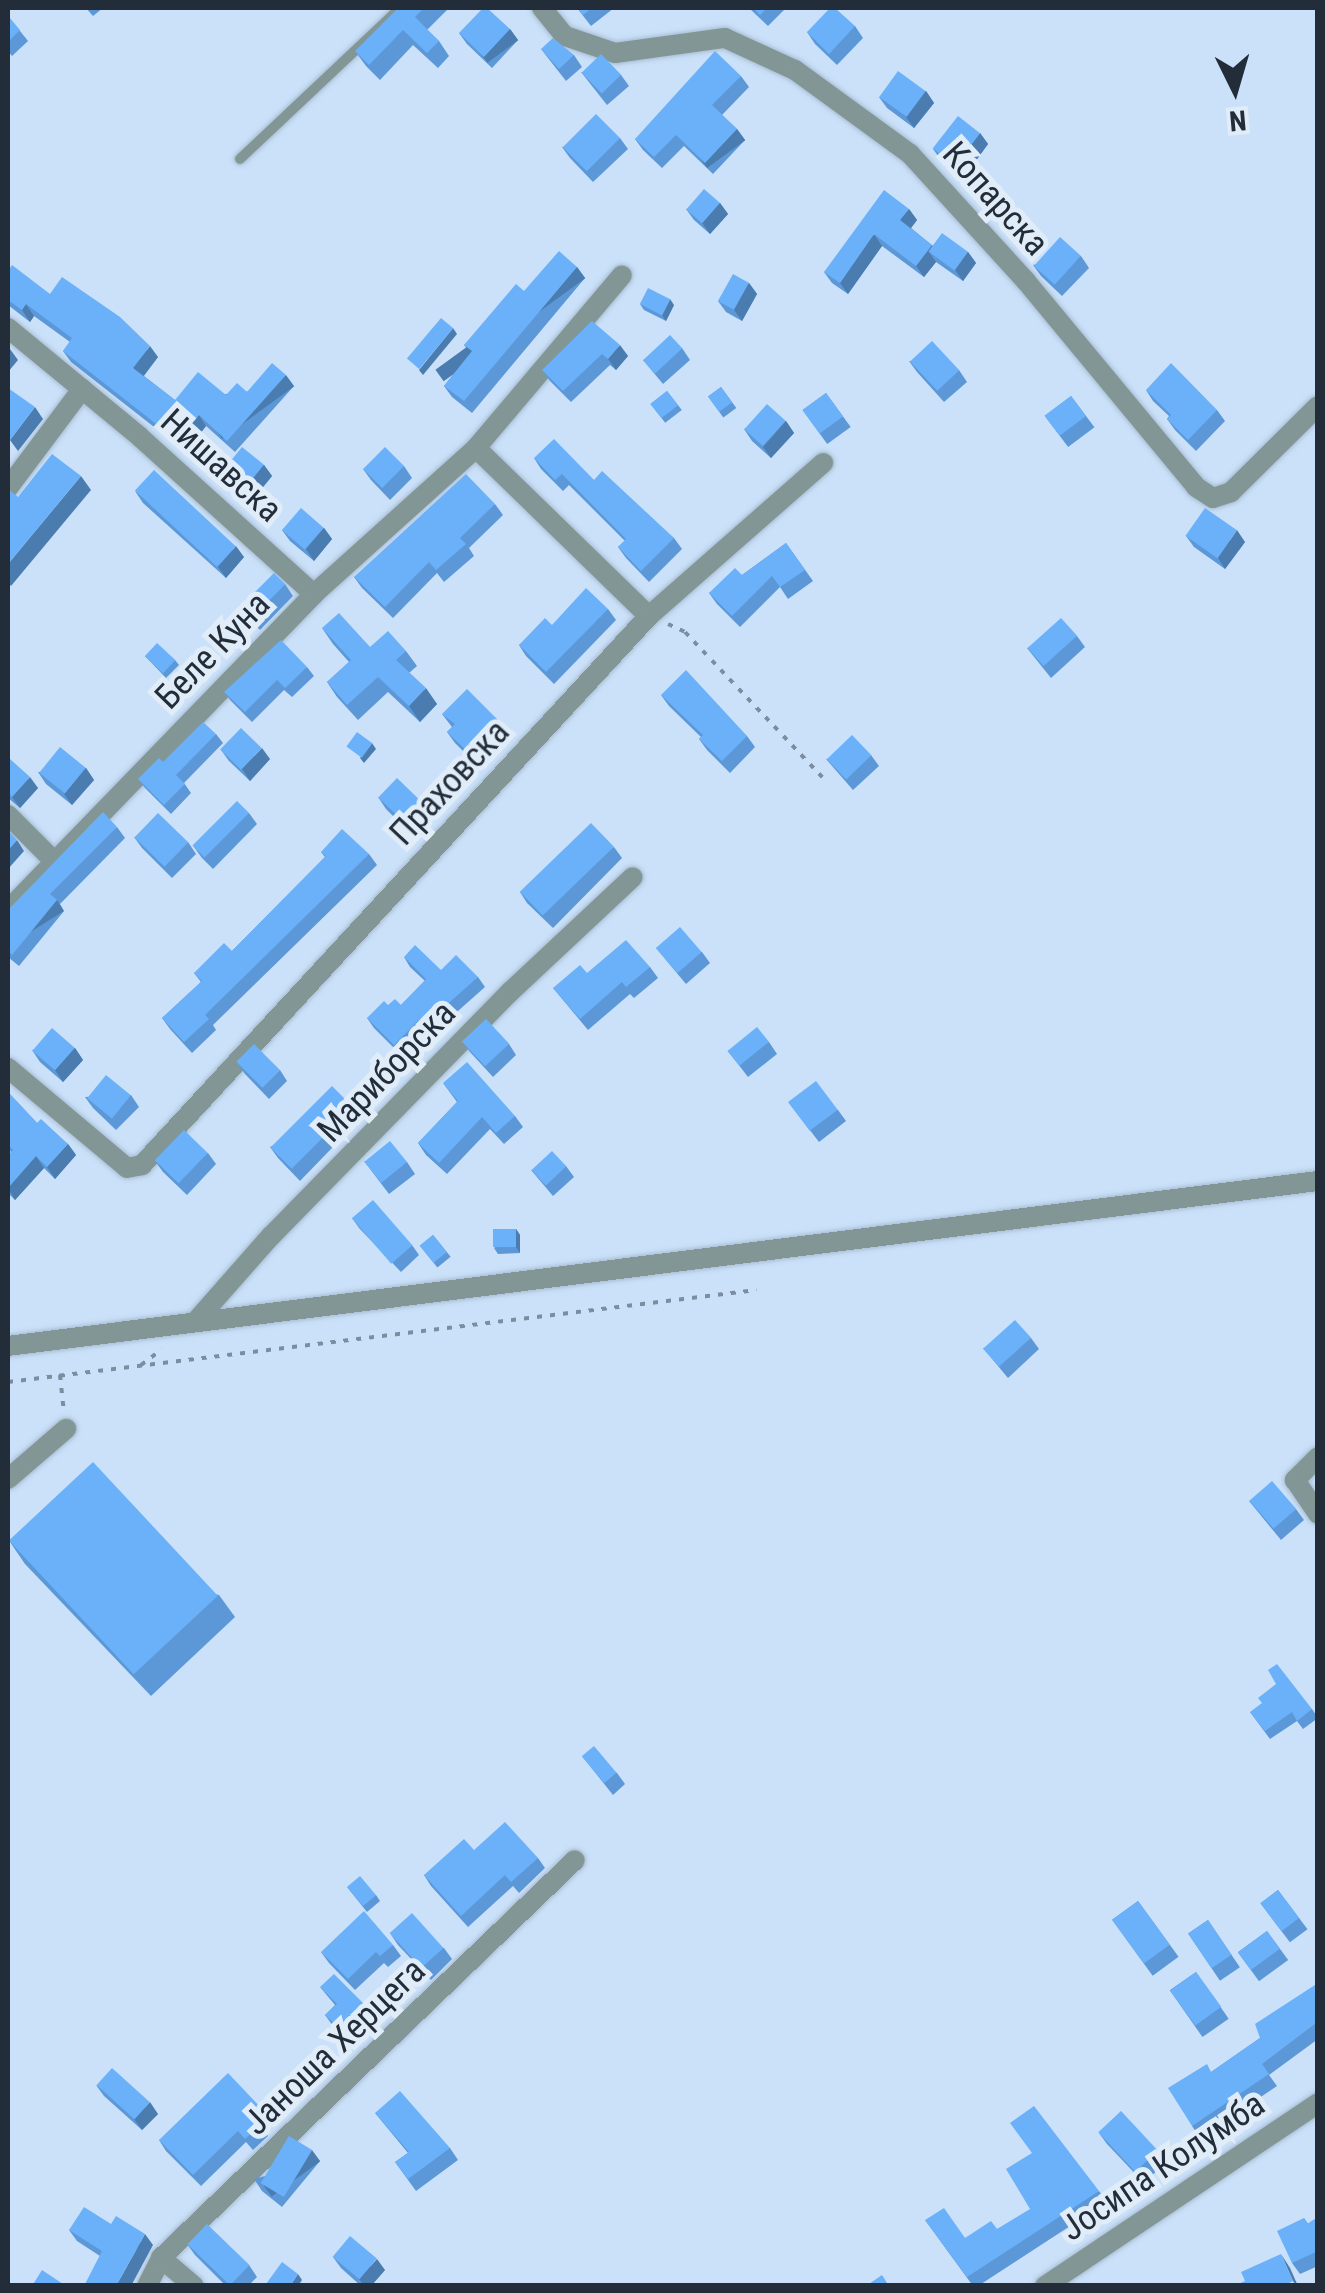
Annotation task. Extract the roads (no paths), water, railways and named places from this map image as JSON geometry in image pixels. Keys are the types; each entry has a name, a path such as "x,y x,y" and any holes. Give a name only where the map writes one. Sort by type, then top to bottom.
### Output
{"street":[{"name":"Копарска","path":"542,8 565,36 616,54 724,38 795,70 910,154 1025,280 1196,487 1214,498 1231,492 1318,406"},
{"name":"Беле Куна","path":"8,910 314,594 476,448 622,275"},
{"name":"Нишавска","path":"8,328 314,594"},
{"path":"8,488 82,389"},
{"path":"476,448 649,616"},
{"name":"Праховска","path":"8,1068 127,1168 142,1165 649,616 823,464"},
{"path":"8,815 54,861"},
{"name":"Мариборска","path":"196,1320 272,1236 457,1047 633,877"},
{"path":"8,1346 1318,1181"},
{"path":"8,1479 66,1429"},
{"path":"1318,1457 1294,1480 1318,1514"},
{"name":"Јаноша Херцега","path":"147,2286 160,2258 575,1860"},
{"name":"Јосипа Колумба","path":"1045,2286 1318,2103"},
{"path":"160,2258 194,2286"}],"lane":[{"path":"240,160 400,8"}]}
